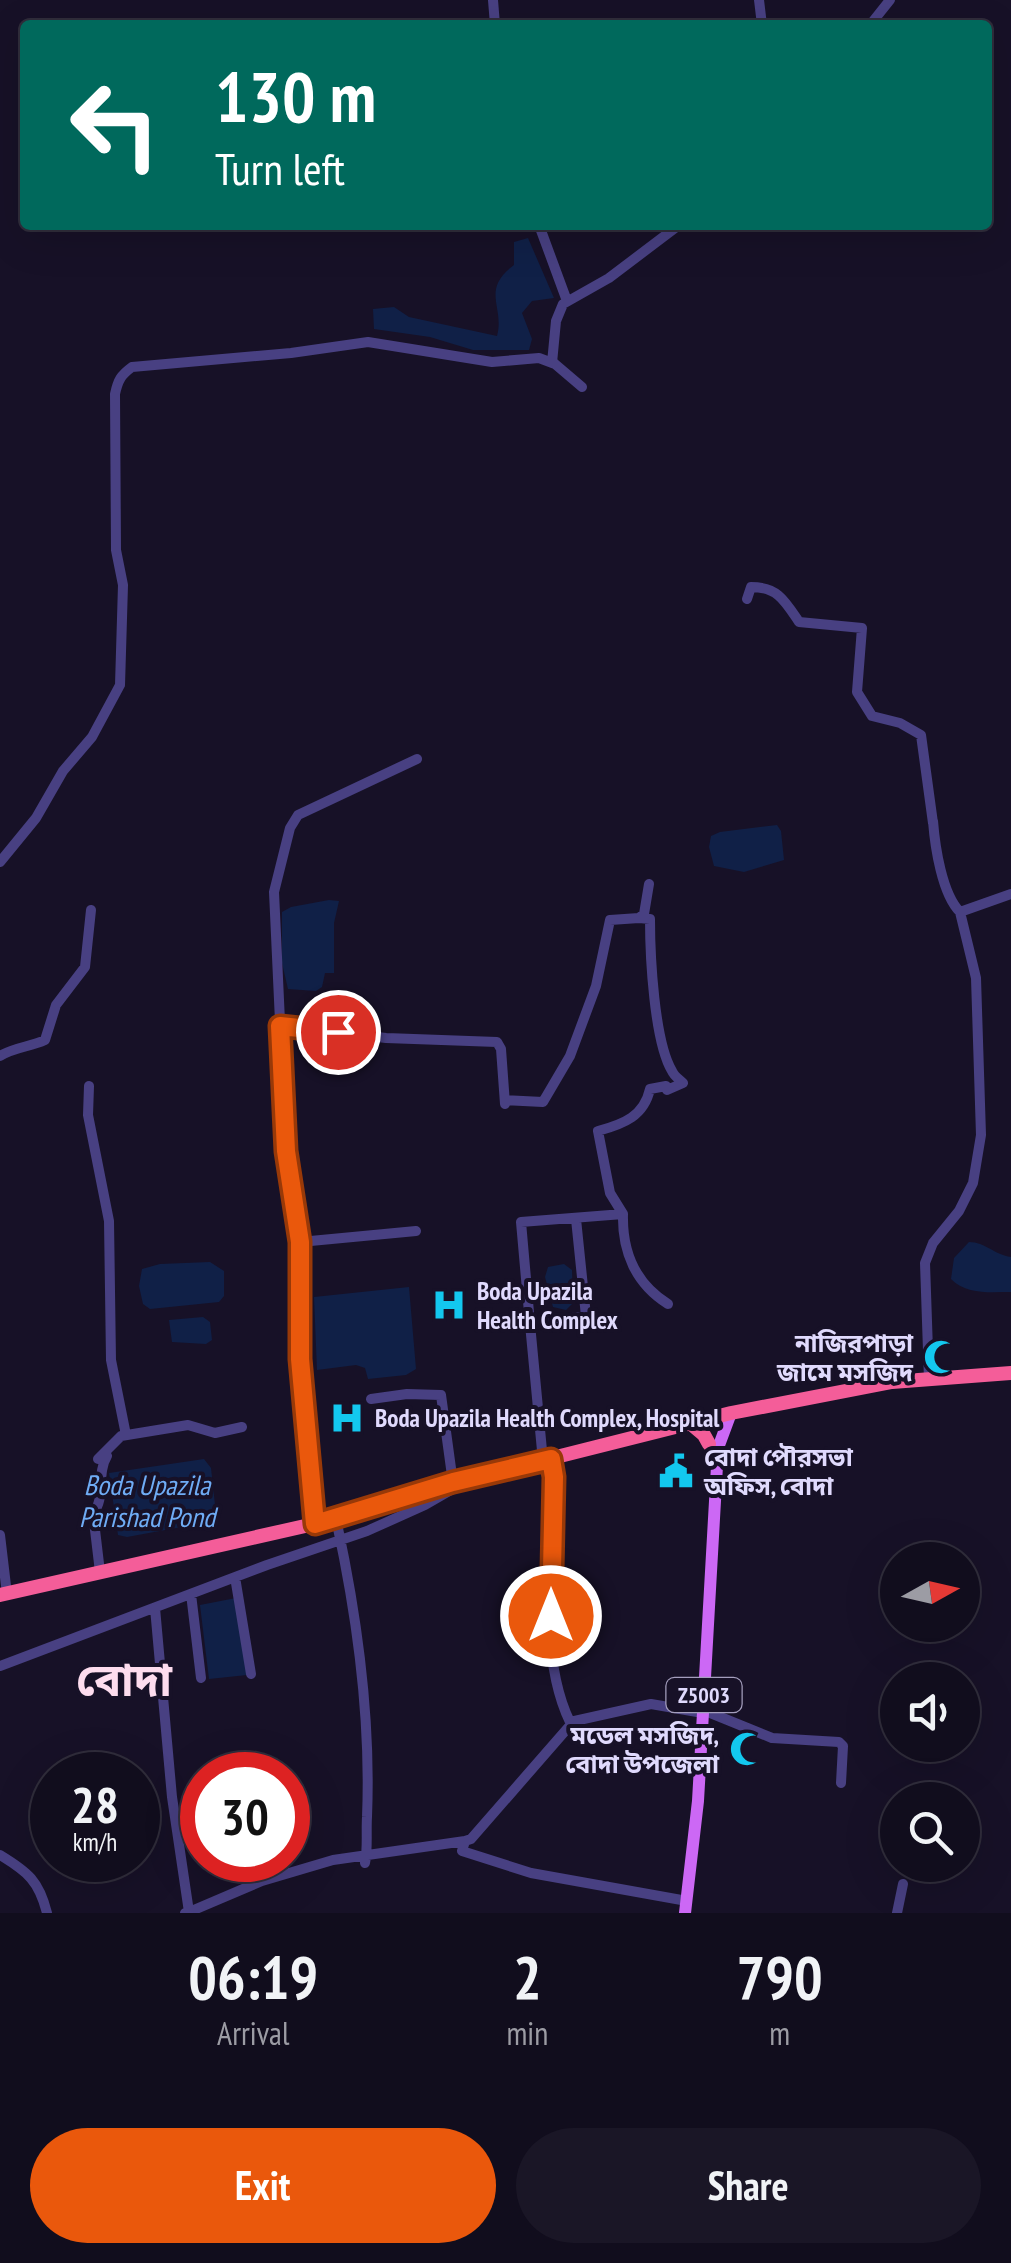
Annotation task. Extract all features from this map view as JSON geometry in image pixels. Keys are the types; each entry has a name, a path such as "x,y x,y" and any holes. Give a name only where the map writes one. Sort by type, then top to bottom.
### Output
{"highway":[{"path":"3,1594 336,1519 453,1482 731,1413 857,1388 1011,1373"},
{"path":"691,1424 710,1444"}],"main road":[{"name":"Z5003","path":"686,1907 698,1801 718,1448 731,1413"},
{"name":"Z5003","path":"712,1419 710,1444 717,1477"}],"street":[{"path":"874,20 890,0"},
{"path":"541,230 566,302"},
{"path":"552,363 556,320 566,302 609,278 672,230"},
{"path":"0,862 36,818 62,772 92,737 120,685 122,585 116,550 115,394 123,374 132,367 368,342 492,362 539,358 552,363 582,387"},
{"path":"747,599 751,588 771,588 799,622 862,628 857,692 872,716 900,723 922,735 936,852 954,906 960,912 976,978 981,1134 973,1183 960,1211 933,1243 926,1262 929,1380"},
{"path":"315,1524 300,1359 300,1242 286,1151 274,892 290,828 298,815 417,759"},
{"path":"649,884 644,914 663,1044 671,1070 683,1083 672,1090 666,1086 650,1088 644,1108 634,1118 598,1131 610,1192 623,1214 625,1244 632,1265 652,1294 668,1304"},
{"path":"960,912 1011,894"},
{"path":"0,1056 15,1047 33,1046 45,1040 56,1005 85,967 91,910"},
{"path":"280,1026 386,1038 497,1042 502,1049 505,1103 542,1102 570,1056 596,986 610,920 645,918"},
{"path":"90,1086 88,1115 108,1220 111,1360 126,1434"},
{"path":"573,1722 563,1708 552,1651 554,1477 547,1460 522,1222 623,1214"},
{"path":"530,1324 586,1316 576,1218"},
{"path":"300,1242 416,1231"},
{"path":"371,1399 441,1395 453,1482"},
{"path":"98,1459 126,1434 188,1425 215,1433 242,1427"},
{"path":"100,1572 94,1513 100,1505 100,1469 112,1444"},
{"path":"0,1666 341,1540 424,1506 472,1478"},
{"path":"336,1519 364,1726 368,1776 366,1859"},
{"path":"0,1535 3,1594"},
{"path":"235,1577 251,1674"},
{"path":"191,1594 200,1678"},
{"path":"155,1608 187,1912 293,1871 471,1839 573,1722 651,1704 703,1711 772,1738 840,1742 841,1783"},
{"path":"464,1841 462,1851 530,1873 686,1907"},
{"path":"0,1855 22,1868 41,1888 48,1913"},
{"path":"897,1913 903,1884"}],"water":[{"path":"528,238 554,298 532,301 522,313 532,339 529,350 473,350 430,337 374,329 373,309 394,307 409,317 497,336 498,283 514,265 514,242"},
{"path":"777,825 784,860 744,872 714,866 709,847 711,836"},
{"path":"339,901 334,923 334,973 325,973 322,987 316,991 288,989 282,963 282,912"},
{"path":"969,1242 1011,1257 1011,1292 971,1290 951,1279 954,1258"},
{"path":"210,1262 224,1271 224,1296 219,1302 150,1309 143,1304 139,1286 142,1269 160,1264"},
{"path":"564,1264 572,1270 573,1303 566,1310 553,1307 545,1277 548,1267"},
{"path":"409,1287 416,1369 406,1375 368,1379 365,1368 356,1365 317,1370 314,1297"},
{"path":"203,1317 210,1322 212,1340 206,1344 172,1342 169,1320"},
{"name":"Boda Upazila Parishad Pond","path":"204,1459 211,1468 216,1514 209,1522 127,1537 118,1535 109,1473"},
{"path":"236,1598 247,1675 209,1679 200,1605"}],"place":[{"name":"Boda Upazila Health Complex","path":"449,1305"},
{"name":"নাজিরপাড়া জামে মসজিদ","path":"941,1357"},
{"name":"Boda Upazila Health Complex, Hospital","path":"347,1418"},
{"name":"বোদা পৌরসভা অফিস, বোদা","path":"676,1471"},
{"name":"মডেল মসজিদ, বোদা উপজেলা","path":"747,1749"}],"district":[{"name":"বোদা","path":"124,1679"}],"route":[{"path":"338,1032 280,1026 286,1151 300,1242 300,1359 315,1524 453,1482 551,1459 551,1616"}]}
